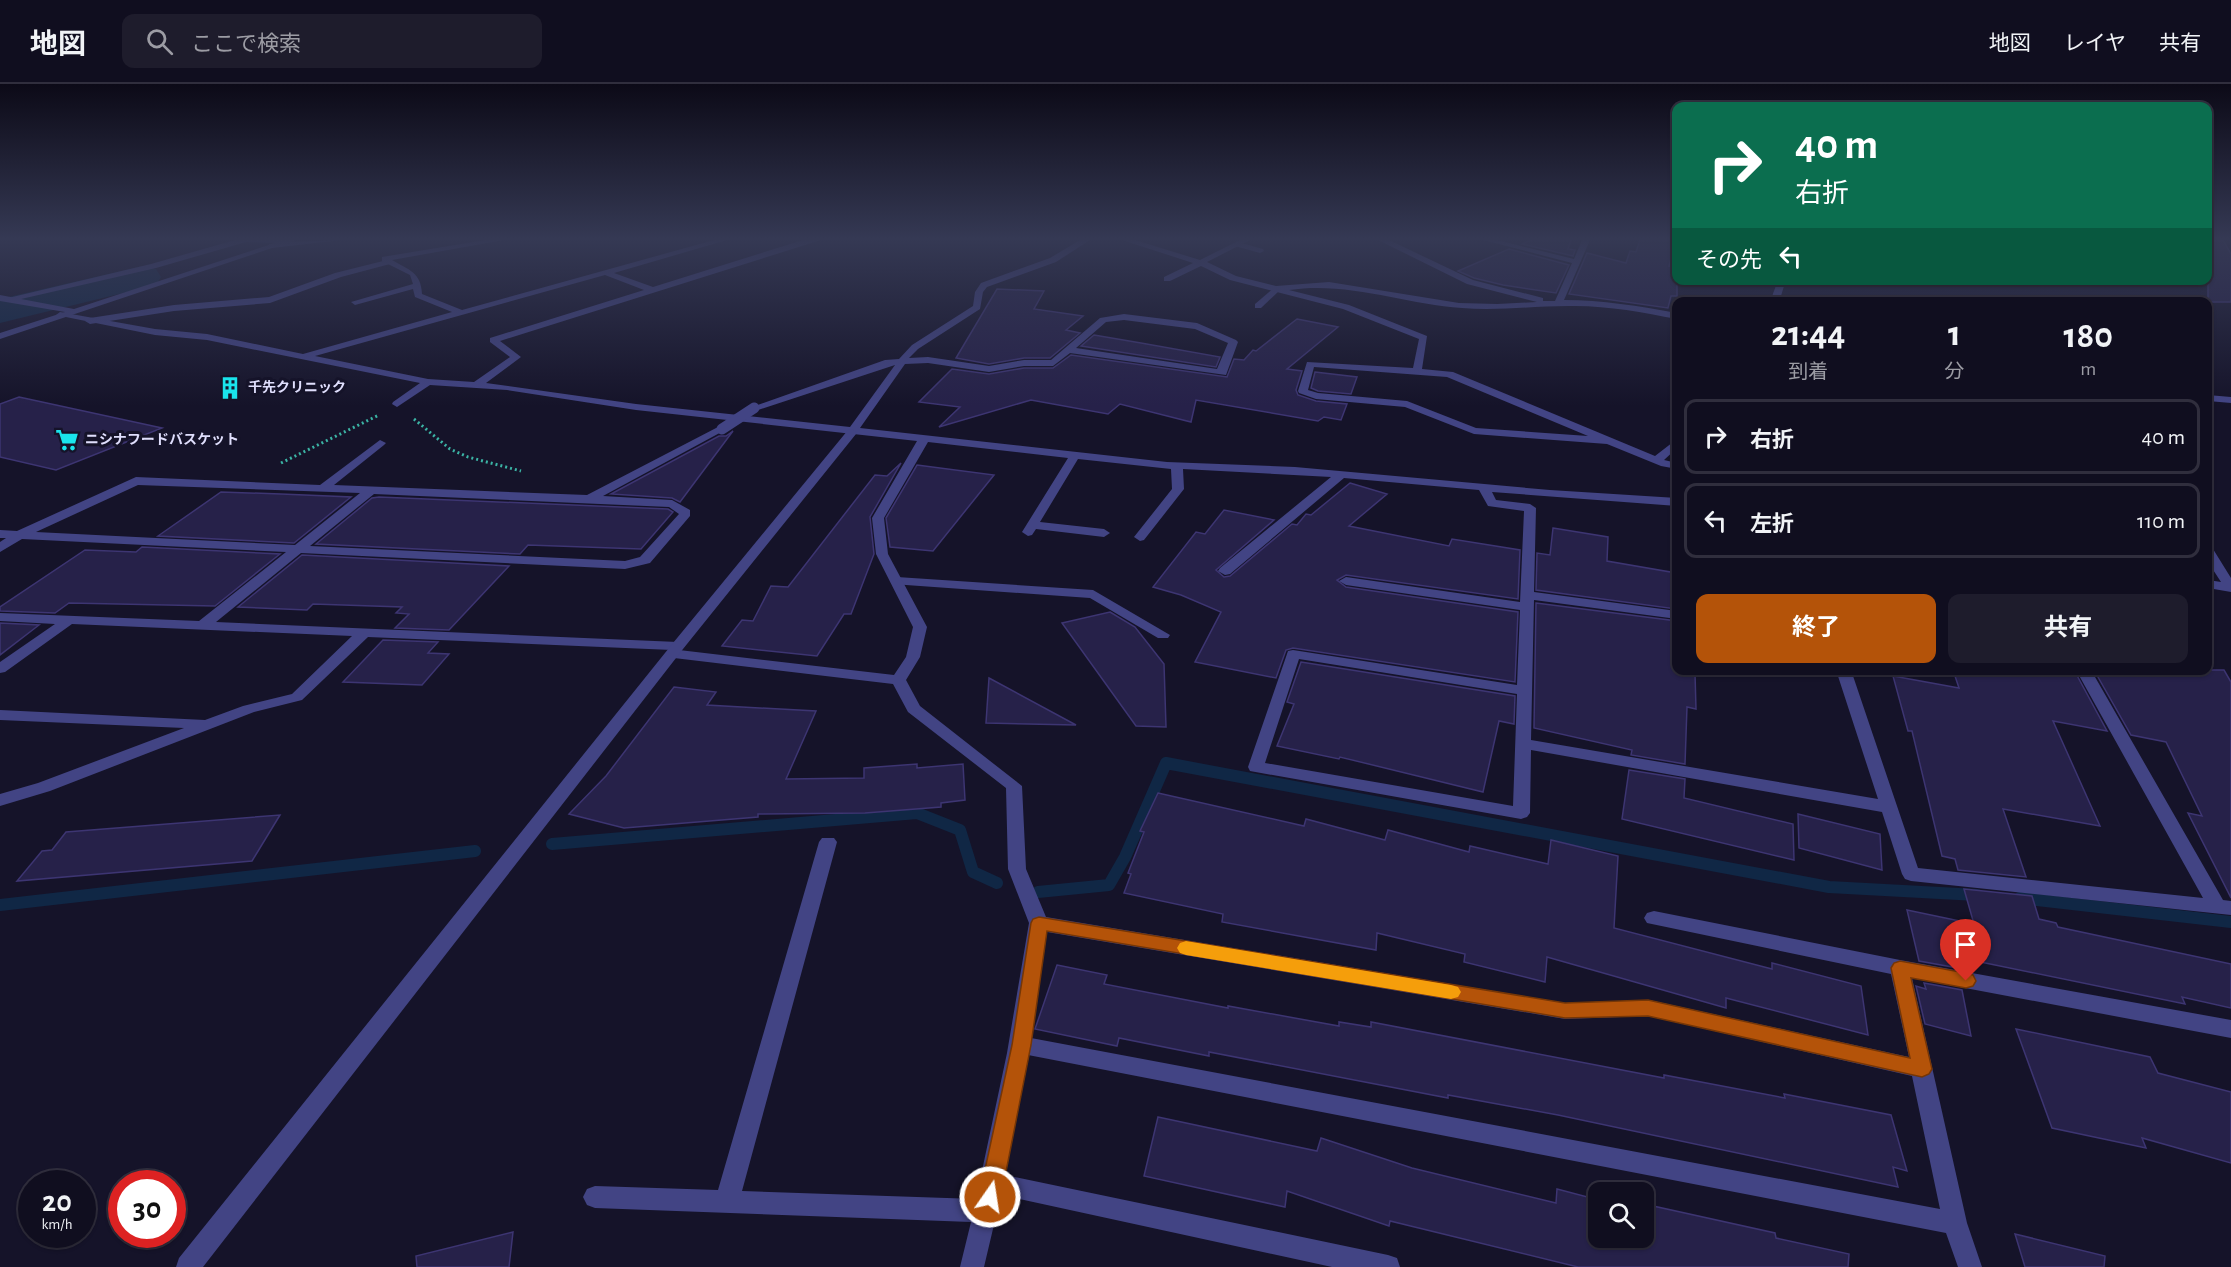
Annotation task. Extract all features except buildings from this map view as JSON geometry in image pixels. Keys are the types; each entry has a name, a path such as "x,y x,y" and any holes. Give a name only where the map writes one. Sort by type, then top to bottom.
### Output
{"street":[{"path":"6,299 23,295"},
{"path":"0,336 122,295"},
{"path":"90,321 174,308 270,300 283,295"},
{"path":"356,302 381,295"},
{"path":"419,295 462,313"},
{"path":"302,357 526,295"},
{"path":"475,386 516,357 493,340 635,295"},
{"path":"188,1267 676,650 852,432 884,390 902,361 915,347 978,307 979,295"},
{"path":"1258,306 1270,295"},
{"path":"1297,295 1346,307 1424,338 1417,371"},
{"path":"1401,295 1485,308 1579,303 1672,315"},
{"path":"1520,295 1558,303"},
{"path":"1558,303 1561,295"},
{"path":"6,299 74,311"},
{"path":"60,315 207,337 428,382 507,387 636,407 924,440 1177,465 1234,466 1602,499 1672,502"},
{"path":"589,499 722,429 754,408 888,362 928,360 989,369 1024,363 1053,363 1068,350 1103,320 1124,317 1197,326 1233,342 1222,366 1222,373 1068,350"},
{"path":"1612,441 1474,431 1407,404 1316,396 1303,391 1310,364 1449,374 1672,464"},
{"path":"397,404 428,382"},
{"path":"2212,398 2231,400"},
{"path":"898,680 913,657 920,627 882,554 878,518 924,440"},
{"path":"323,488 380,443"},
{"path":"1657,460 1672,446"},
{"path":"1075,455 1030,529 1104,533"},
{"path":"1140,537 1179,489 1177,465"},
{"path":"1225,571 1340,475"},
{"path":"0,534 19,535 297,549 625,565 645,560 686,513 672,504 589,499 136,481 19,535 0,548"},
{"path":"1484,488 1492,503 1530,508 1521,813 1256,767 1293,654 1524,691"},
{"path":"203,625 372,490"},
{"path":"2212,558 2231,588"},
{"path":"897,581 1093,594 1163,635"},
{"path":"1346,581 1672,615"},
{"path":"2212,585 2231,588"},
{"path":"0,617 365,632 676,650 898,680"},
{"path":"0,669 69,620"},
{"path":"0,800 44,787 249,709 297,697 365,632"},
{"path":"1845,675 1911,874 2224,907"},
{"path":"2087,675 2224,907"},
{"path":"898,680 914,709 1014,786 1017,869 1039,923 1021,1045 994,1183 972,1267"},
{"path":"0,715 207,724"},
{"path":"1523,744 1888,807"},
{"path":"727,1202 828,842"},
{"path":"1654,918 1900,968 2231,1029"},
{"path":"1039,923 1565,1011 1648,1008 1922,1069"},
{"path":"1900,968 1955,1223 1970,1267"},
{"path":"1021,1045 1955,1223"},
{"path":"994,1183 1388,1267"},
{"path":"595,1197 987,1211"}],"path":[{"path":"234,485 356,427 397,404 450,449 468,457 513,468 533,476 553,497"}],"waterway":[{"path":"0,311 66,295"},
{"path":"1038,892 1109,885 1125,857 1166,763 1829,887 1977,895"},
{"path":"552,844 917,813 960,830 973,872 997,883"},
{"path":"0,905 475,851"},
{"path":"2020,898 2231,922"}],"slow traffic":[{"path":"1186,948 1451,992"}],"place":[{"name":"千先クリニック","path":"230,388"},
{"name":"ニシナフードバスケット","path":"67,440"}],"route":[{"path":"990,1197 1021,1045 1039,923 1565,1011 1648,1008 1922,1069 1900,968 1966,981"}]}
